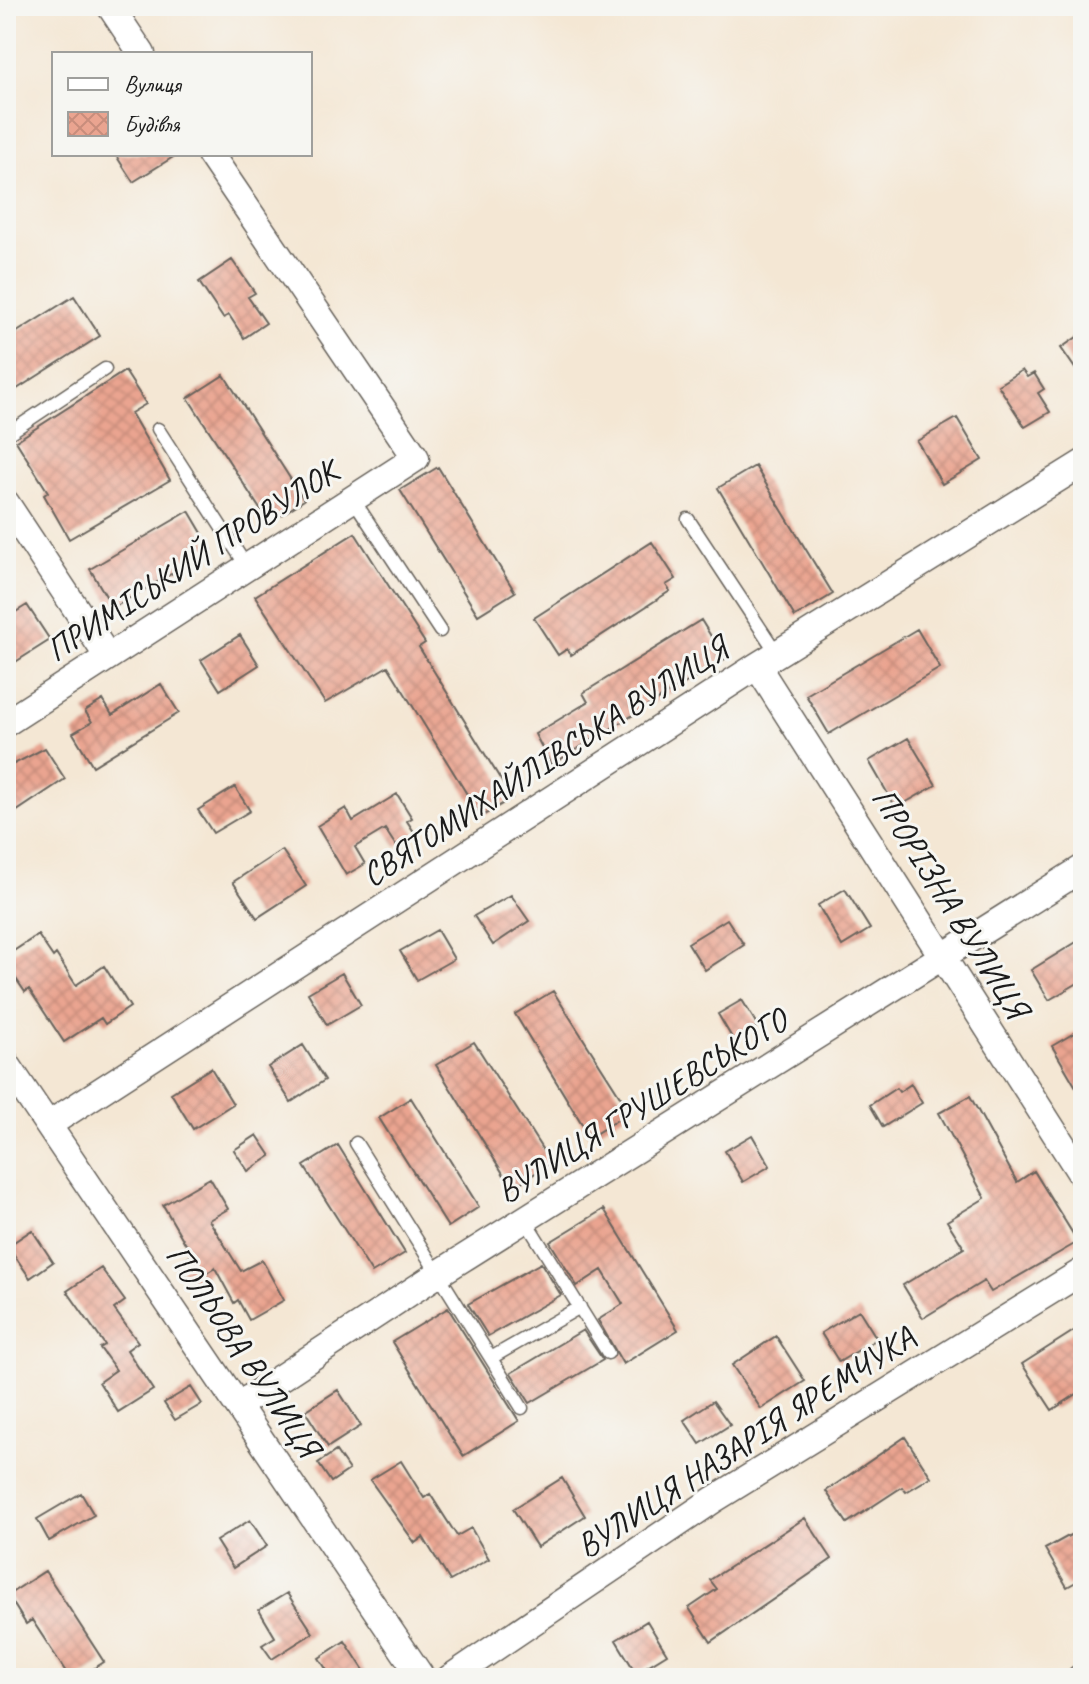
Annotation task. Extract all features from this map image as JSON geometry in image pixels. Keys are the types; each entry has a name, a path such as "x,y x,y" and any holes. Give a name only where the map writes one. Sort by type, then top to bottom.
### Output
{"street":[{"path":"110,6 141,52"},
{"name":"ПРИМІСЬКИЙ ПРОВУЛОК","path":"6,723 416,458 211,156"},
{"name":"СВЯТОМИХАЙЛІВСЬКА ВУЛИЦЯ","path":"48,1125 768,660 1083,463"},
{"path":"6,503 108,657"},
{"name":"ПРОРІЗНА ВУЛИЦЯ","path":"768,660 943,957 1083,1177"},
{"name":"ВУЛИЦЯ ГРУШЕВСЬКОГО","path":"239,1405 438,1274 1083,868"},
{"name":"ПОЛЬОВА ВУЛИЦЯ","path":"6,1063 422,1678"},
{"name":"ВУЛИЦЯ НАЗАРІЯ ЯРЕМЧУКА","path":"450,1678 713,1500 1083,1271"}],"lane":[{"path":"6,435 105,369"},
{"path":"158,429 247,567"},
{"path":"353,499 440,631"},
{"path":"688,519 768,660"},
{"path":"356,1143 522,1408"},
{"path":"525,1220 608,1353"},
{"path":"491,1358 580,1307"}],"building":[{"path":"116,156 175,156 133,182"},
{"path":"232,260 255,293 248,297 266,323 244,338 229,315 223,318 199,282"},
{"path":"74,296 100,336 6,396 6,339"},
{"path":"1083,333 1083,380 1061,348"},
{"path":"1022,370 1027,377 1034,373 1044,389 1038,393 1050,412 1025,427 998,385"},
{"path":"125,371 146,404 131,413 170,480 69,539 44,495 48,492 16,441"},
{"path":"224,375 304,500 269,523 188,398"},
{"path":"957,418 982,460 942,484 917,441"},
{"path":"755,466 833,594 795,617 718,488"},
{"path":"438,467 515,592 478,615 400,490"},
{"path":"189,511 212,550 113,608 90,569"},
{"path":"355,533 425,643 419,647 512,798 481,817 388,666 325,703 255,596"},
{"path":"652,542 676,579 666,585 670,591 571,655 567,649 558,655 534,618"},
{"path":"27,605 50,640 6,668 6,618"},
{"path":"701,620 725,659 551,765 535,734 588,702 583,693"},
{"path":"917,629 940,668 829,734 806,695"},
{"path":"240,635 259,665 220,690 201,660"},
{"path":"161,684 179,713 93,766 73,733 92,722 85,711 103,700 112,715"},
{"path":"908,738 936,785 896,808 869,761"},
{"path":"45,748 65,779 14,813 6,799 6,768"},
{"path":"235,787 250,811 213,833 198,810"},
{"path":"397,794 412,818 407,821 416,835 396,846 385,829 355,847 365,864 346,875 317,826 346,808 353,821"},
{"path":"282,850 306,886 257,918 233,882"},
{"path":"845,889 870,929 842,946 818,905"},
{"path":"511,895 529,921 493,945 474,916"},
{"path":"727,919 744,945 705,970 688,943"},
{"path":"437,930 454,959 417,980 400,951"},
{"path":"38,935 53,957 56,954 76,985 104,966 130,1007 105,1024 101,1018 64,1042 29,989 25,992 6,964 6,956"},
{"path":"1083,938 1083,980 1049,1000 1031,970"},
{"path":"342,973 361,1005 327,1025 308,993"},
{"path":"553,991 630,1112 590,1137 515,1014"},
{"path":"742,1000 758,1026 734,1041 718,1014"},
{"path":"1083,1028 1083,1099 1052,1046"},
{"path":"474,1042 551,1163 512,1188 436,1065"},
{"path":"303,1045 325,1080 291,1102 268,1067"},
{"path":"211,1068 233,1104 193,1129 171,1093"},
{"path":"911,1084 922,1103 883,1127 870,1105 896,1088 899,1092"},
{"path":"970,1096 1017,1182 1034,1171 1078,1242 991,1292 984,1281 923,1318 903,1285 964,1248 947,1221 985,1198 939,1113"},
{"path":"411,1098 479,1207 448,1227 379,1118"},
{"path":"257,1135 271,1156 248,1171 234,1150"},
{"path":"752,1135 770,1166 743,1182 725,1151"},
{"path":"338,1145 405,1253 372,1273 304,1166"},
{"path":"210,1178 228,1209 209,1220 241,1271 262,1260 284,1300 249,1320 238,1300 234,1303 215,1268 191,1283 178,1264 192,1255 163,1205"},
{"path":"604,1209 678,1330 623,1364 598,1320 623,1304 602,1270 577,1286 550,1242"},
{"path":"32,1230 53,1262 30,1278 8,1246"},
{"path":"541,1263 561,1295 488,1336 468,1304"},
{"path":"101,1268 125,1301 114,1309 138,1342 127,1350 153,1390 118,1412 99,1382 116,1370 100,1348 105,1345 67,1291"},
{"path":"448,1308 519,1421 463,1456 392,1342"},
{"path":"859,1310 877,1339 839,1362 821,1333"},
{"path":"1083,1325 1083,1390 1052,1410 1022,1364"},
{"path":"583,1330 603,1360 530,1403 511,1373"},
{"path":"776,1336 805,1381 761,1409 732,1365"},
{"path":"191,1387 202,1404 175,1420 164,1403"},
{"path":"338,1390 361,1426 328,1447 305,1411"},
{"path":"713,1401 730,1425 700,1444 684,1420"},
{"path":"905,1437 931,1477 906,1492 902,1487 847,1523 826,1491"},
{"path":"336,1451 349,1470 331,1482 318,1463"},
{"path":"401,1461 424,1498 430,1494 457,1536 471,1528 489,1559 450,1581 423,1537 415,1543 370,1480"},
{"path":"562,1478 585,1516 537,1547 513,1509"},
{"path":"81,1493 94,1515 49,1541 37,1519"},
{"path":"805,1518 832,1559 711,1642 689,1608 717,1589 710,1580"},
{"path":"250,1520 267,1546 233,1568 216,1541"},
{"path":"1083,1528 1083,1578 1067,1587 1045,1549"},
{"path":"45,1571 104,1662 79,1678 70,1678 32,1620 26,1624 8,1595"},
{"path":"287,1593 313,1633 272,1659 262,1645 275,1637 259,1610"},
{"path":"647,1621 667,1654 636,1673 616,1640"},
{"path":"345,1641 369,1678 332,1678 319,1658"}]}
